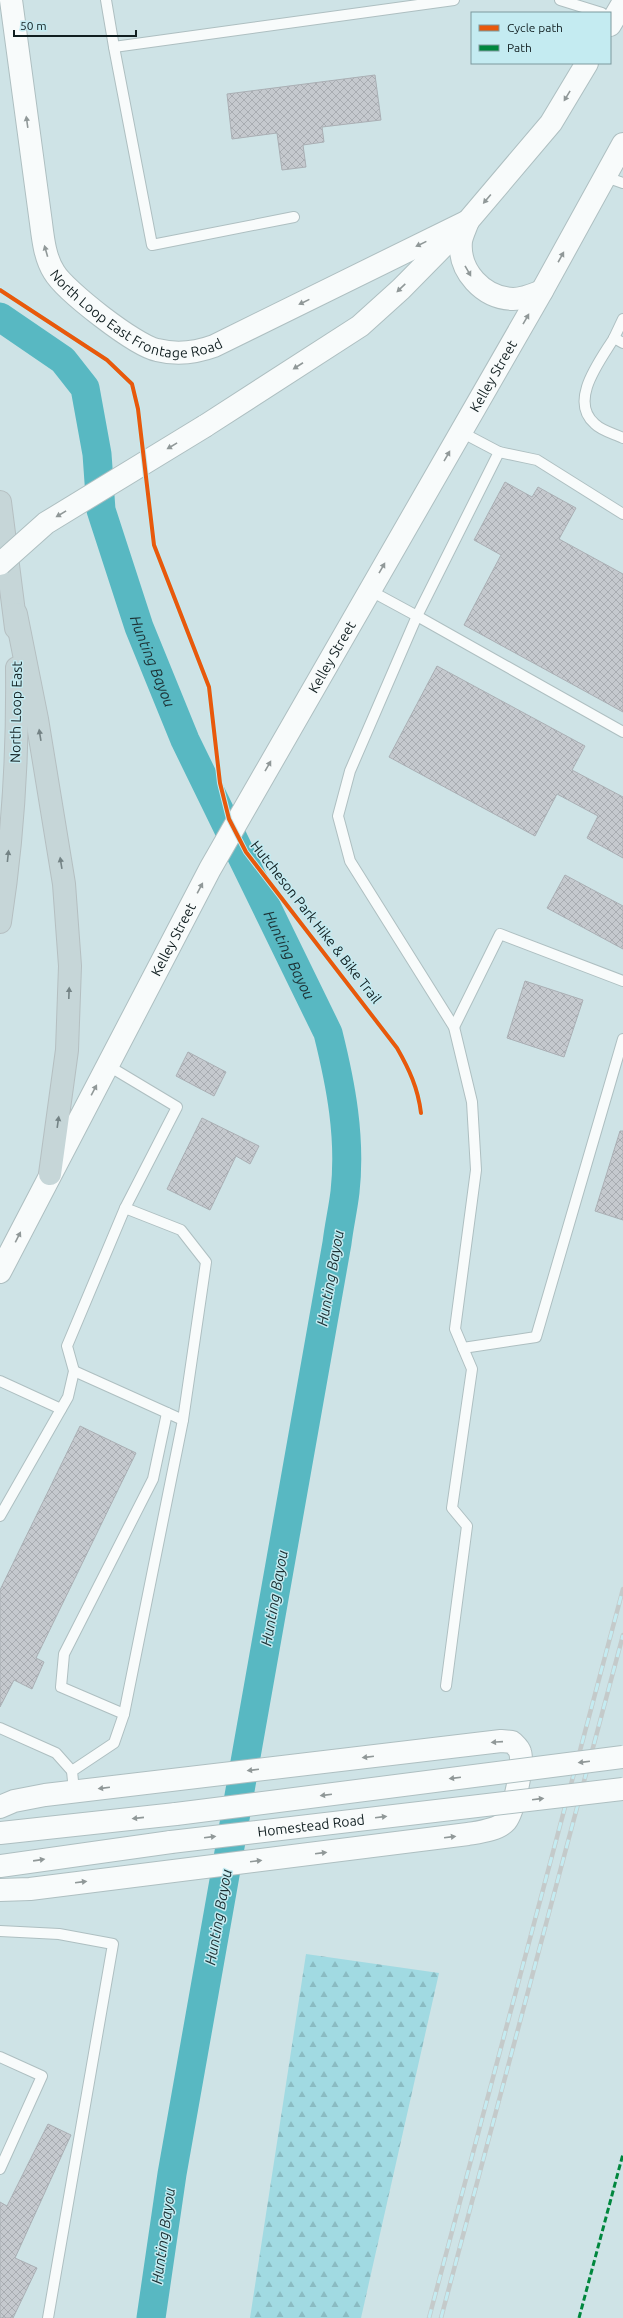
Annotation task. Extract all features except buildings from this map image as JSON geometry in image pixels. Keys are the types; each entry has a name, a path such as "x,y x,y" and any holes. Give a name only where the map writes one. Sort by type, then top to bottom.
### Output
{"highway":[{"name":"North Loop East","path":"0,502 16,614 17,710 13,802 0,922"},
{"path":"16,614 37,719 63,876 70,966 67,1050 50,1174"}],"main road":[{"name":"North Loop East Frontage Road","path":"11,0 40,223 45,250 53,272 69,291 142,344 156,350 176,353 195,352 214,346 468,221"},
{"path":"0,564 46,523 205,426 360,326 401,289 468,221 551,123 586,64"},
{"name":"Kelley Street","path":"50,1174 210,869 248,800 542,291 614,180 623,144"},
{"path":"468,221 461,241 462,253 464,265 478,285 499,297 512,299 524,298 542,291"},
{"path":"0,1272 50,1174"},
{"path":"0,1807 45,1794 73,1781 170,1780 501,1741 512,1742 520,1751 522,1761 512,1809 506,1822 490,1830 283,1858 30,1888 0,1890"},
{"name":"Homestead Road","path":"0,1833 176,1814 623,1757"},
{"name":"Homestead Road","path":"0,1866 171,1842 623,1789"}],"lane":[{"path":"106,0 152,245 294,217"},
{"path":"114,47 454,0"},
{"path":"560,0 602,12"},
{"path":"623,319 584,391 584,410 595,425 623,438"},
{"path":"614,338 623,343"},
{"path":"461,432 499,452 537,460 623,514"},
{"path":"446,1686 467,1526 452,1508 472,1369 455,1329 476,1170 472,1102 454,1027 350,861 338,816 350,771 417,616 499,452"},
{"path":"369,590 623,732"},
{"path":"454,1027 500,934 623,981"},
{"path":"463,1348 536,1337 623,1039"},
{"path":"0,1516 68,1397 74,1371 67,1346 125,1208 177,1107 107,1065"},
{"path":"0,1728 56,1753 73,1781 114,1743 124,1714 183,1420 206,1262 181,1230 125,1208"},
{"path":"74,1371 183,1420"},
{"path":"0,1381 61,1409"},
{"path":"124,1714 61,1687 64,1654 153,1479 168,1413"},
{"path":"0,1931 59,1934 114,1944 48,2318"},
{"path":"0,2057 42,2076 0,2169"}],"green space":[{"path":"306,1954 439,1973 361,2318 250,2318"}],"waterway":[{"name":"Hunting Bayou","path":"0,317 63,360 85,388 97,454 101,510 139,627 185,740 328,1033 341,1092 346,1132 347,1172 337,1243 172,2174 151,2318"}],"railway":[{"path":"429,2318 623,1589"},
{"path":"441,2318 623,1635"}],"marked path":[{"path":"579,2318 623,2154"}],"cycle path":[{"name":"Hutcheson Park Hike & Bike Trail","path":"0,290 107,360 132,384 138,409 154,545 209,687 220,783 229,819 246,852 397,1048 418,1095 421,1113"}]}
